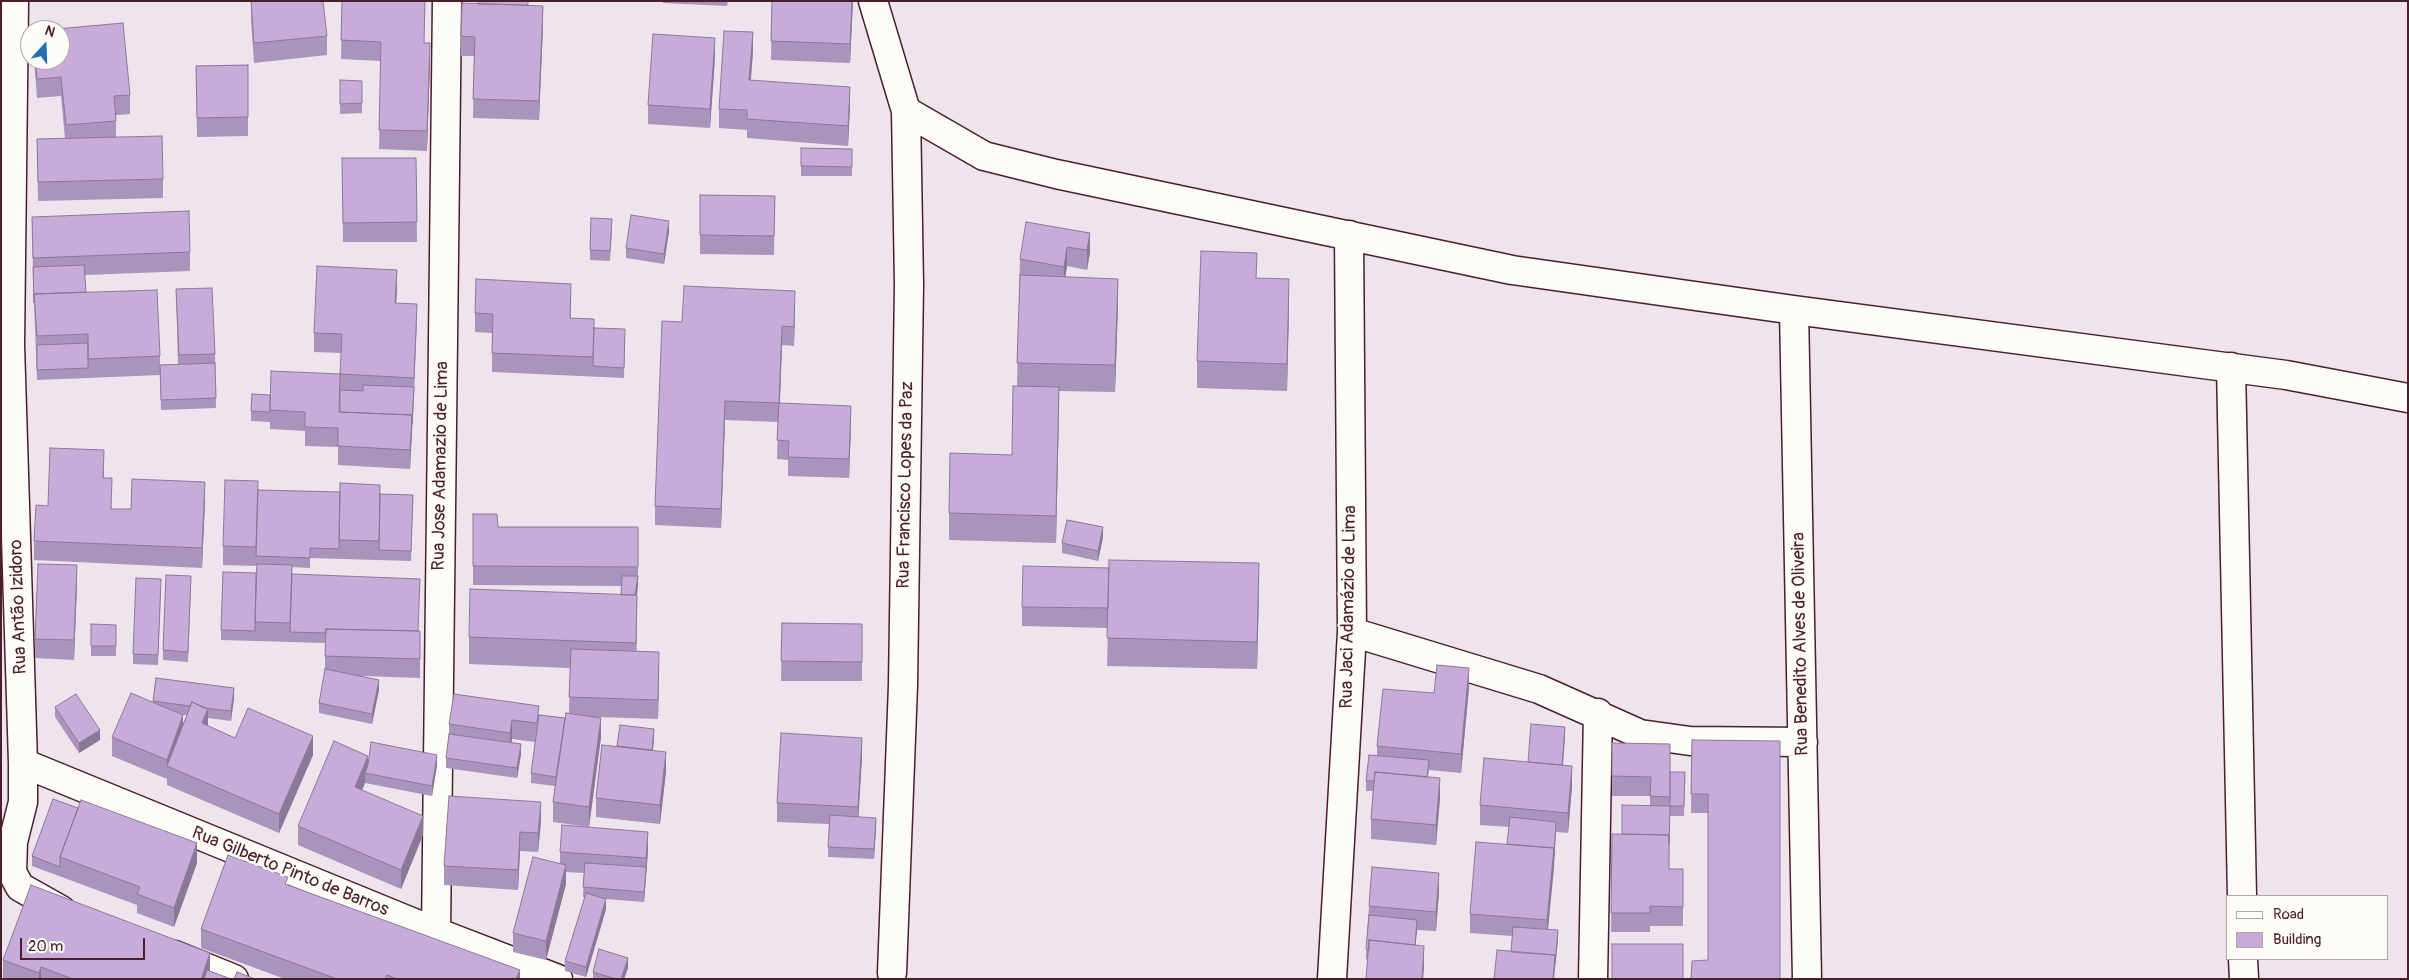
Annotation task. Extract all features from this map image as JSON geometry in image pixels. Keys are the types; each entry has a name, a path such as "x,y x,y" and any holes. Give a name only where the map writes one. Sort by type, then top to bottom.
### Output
{"street":[{"name":"Rua Antão Izidoro","path":"14,1 5,345 23,763 22,802 13,842 12,872 20,887 54,907 81,918"},
{"name":"Rua Jose Adamazio de Lima","path":"436,932 447,1"},
{"name":"Rua Francisco Lopes da Paz","path":"873,1 906,111 909,285 904,685 892,973"},
{"path":"906,111 984,156 1056,174 1512,270 1794,310 2286,374 2408,398"},
{"name":"Rua Jaci Adamázio de Lima","path":"1332,979 1352,632 1349,235"},
{"name":"Rua Benedito Alves de Oliveira","path":"1794,310 1808,979"},
{"path":"2231,367 2242,895"},
{"path":"1352,632 1539,689 1598,713 1640,734 1690,741 1803,742"},
{"path":"1593,979 1598,713"},
{"name":"Rua Gilberto Pinto de Barros","path":"23,763 436,932 558,979"},
{"path":"153,946 234,979"},
{"path":"2243,960 2244,979"}],"building":[{"path":"251,1 323,1 327,36 254,43"},
{"path":"342,1 425,1 424,43 430,43 427,131 379,130 381,42 341,40"},
{"path":"478,1 528,1 528,5 478,4"},
{"path":"772,1 852,1 850,44 771,41"},
{"path":"462,3 543,6 539,101 473,99 475,37 461,36"},
{"path":"123,23 130,95 114,96 116,121 66,125 61,77 37,79 36,70 70,70 70,28"},
{"path":"724,31 753,32 749,80 850,87 848,126 747,119 747,110 719,109"},
{"path":"653,34 715,38 710,109 648,105"},
{"path":"248,65 248,117 197,118 196,66"},
{"path":"340,80 362,81 362,103 340,104"},
{"path":"162,136 163,179 38,182 37,139"},
{"path":"801,148 852,149 852,167 801,166"},
{"path":"342,158 416,158 417,222 343,223"},
{"path":"700,195 775,196 774,236 700,235"},
{"path":"189,211 190,252 33,258 32,217"},
{"path":"631,215 669,221 664,254 626,248"},
{"path":"591,218 612,219 610,251 590,250"},
{"path":"1026,222 1090,233 1087,250 1067,247 1064,267 1020,259"},
{"path":"1201,251 1257,253 1256,278 1289,279 1287,364 1197,361"},
{"path":"84,265 86,292 34,294 34,303 33,267"},
{"path":"317,266 397,270 395,303 417,304 414,378 340,374 342,334 314,333"},
{"path":"1020,275 1118,279 1115,365 1017,363"},
{"path":"476,279 571,284 570,318 594,319 593,357 492,353 493,314 475,313"},
{"path":"684,286 795,291 794,327 782,326 779,403 725,401 721,509 655,506 662,321 682,322"},
{"path":"212,288 215,354 179,355 176,289"},
{"path":"157,290 160,356 88,359 88,334 37,336 34,294"},
{"path":"594,328 625,329 624,368 593,366"},
{"path":"88,343 88,368 37,370 37,345"},
{"path":"215,363 216,398 161,400 160,365"},
{"path":"271,371 340,374 339,412 412,415 410,450 338,446 338,428 305,427 305,412 270,410"},
{"path":"363,385 414,387 412,424 412,415 340,412 340,390 363,391"},
{"path":"1013,386 1059,387 1056,516 949,513 950,453 1012,455"},
{"path":"252,394 270,395 270,412 251,411"},
{"path":"779,403 851,406 849,459 788,457 789,441 777,440"},
{"path":"50,448 104,450 103,478 112,478 111,509 131,509 132,479 205,482 202,548 34,541 36,505 48,506"},
{"path":"225,480 258,481 256,547 223,546"},
{"path":"340,483 380,485 379,541 339,540"},
{"path":"258,490 340,492 339,549 310,548 310,558 256,556"},
{"path":"380,494 413,495 411,551 379,550"},
{"path":"473,514 497,514 498,527 638,527 638,567 473,566"},
{"path":"1067,520 1103,527 1098,551 1062,543"},
{"path":"1109,560 1259,563 1257,642 1107,638"},
{"path":"38,564 77,565 74,640 35,639"},
{"path":"257,564 292,565 290,623 255,622"},
{"path":"1023,566 1109,568 1108,608 1022,607"},
{"path":"223,572 256,573 255,631 221,630"},
{"path":"292,574 420,579 418,631 326,629 326,633 290,632"},
{"path":"166,575 191,576 188,652 163,650"},
{"path":"622,576 638,576 635,595 621,595"},
{"path":"136,578 161,579 158,655 133,654"},
{"path":"470,589 637,595 636,643 469,637"},
{"path":"782,623 862,624 862,662 781,661"},
{"path":"91,624 116,625 116,646 91,646"},
{"path":"326,629 420,631 420,659 325,656"},
{"path":"571,649 659,652 658,700 569,697"},
{"path":"1437,665 1469,668 1461,754 1377,746 1383,689 1434,693"},
{"path":"325,669 379,680 372,714 319,703"},
{"path":"156,678 234,688 231,711 204,708 192,702 190,706 153,701"},
{"path":"131,693 183,715 167,760 112,737"},
{"path":"76,694 100,730 79,743 55,707"},
{"path":"454,694 539,706 537,723 512,720 510,733 449,724"},
{"path":"192,702 208,709 202,723 235,738 248,708 313,736 279,814 167,766"},
{"path":"566,713 601,718 589,807 553,802"},
{"path":"539,715 565,718 556,777 531,773"},
{"path":"1531,724 1565,727 1562,765 1528,762"},
{"path":"620,725 654,729 652,750 617,746"},
{"path":"781,733 862,738 858,807 777,803"},
{"path":"449,734 521,744 517,768 446,758"},
{"path":"1692,740 1780,741 1780,979 1691,979 1692,961 1708,960 1708,794 1691,794"},
{"path":"334,741 368,756 355,787 423,816 401,870 298,826"},
{"path":"371,742 437,755 432,786 365,773"},
{"path":"1612,743 1670,744 1670,797 1650,796 1651,777 1612,776"},
{"path":"602,745 666,752 660,805 596,798"},
{"path":"1369,755 1429,760 1427,777 1375,772 1374,781 1366,781"},
{"path":"1484,758 1572,766 1568,813 1480,805"},
{"path":"1375,772 1440,778 1436,825 1371,819"},
{"path":"1670,772 1685,772 1684,806 1670,806"},
{"path":"449,796 541,802 538,833 520,832 518,870 444,866"},
{"path":"53,799 78,808 60,857 60,867 32,856"},
{"path":"81,800 197,843 174,908 137,894 140,887 60,857"},
{"path":"1622,805 1670,806 1669,844 1669,835 1622,834"},
{"path":"830,815 876,818 874,849 828,847"},
{"path":"1510,817 1556,822 1554,857 1554,848 1507,844"},
{"path":"562,825 648,832 646,858 560,852"},
{"path":"1612,834 1669,835 1669,869 1683,869 1683,907 1650,906 1650,913 1611,913"},
{"path":"1476,842 1554,848 1547,920 1470,914"},
{"path":"228,855 288,877 285,884 520,970 516,979 397,979 387,975 385,979 337,979 201,929"},
{"path":"533,857 566,865 546,941 513,933"},
{"path":"585,863 646,867 644,892 583,887"},
{"path":"1372,867 1439,873 1436,912 1369,906"},
{"path":"31,885 210,953 201,979 73,979 41,967 39,973 3,960"},
{"path":"586,893 606,899 586,967 565,961"},
{"path":"1369,915 1417,920 1415,945 1369,940 1369,950 1366,949"},
{"path":"1513,927 1558,930 1555,964 1555,955 1511,952"},
{"path":"1369,940 1424,946 1422,979 1366,979"},
{"path":"1612,944 1683,944 1683,979 1612,979"},
{"path":"599,949 628,958 621,979 593,972"},
{"path":"1497,950 1555,955 1553,979 1494,979"},
{"path":"207,970 231,979 204,979"},
{"path":"237,972 255,979 234,979"}]}
